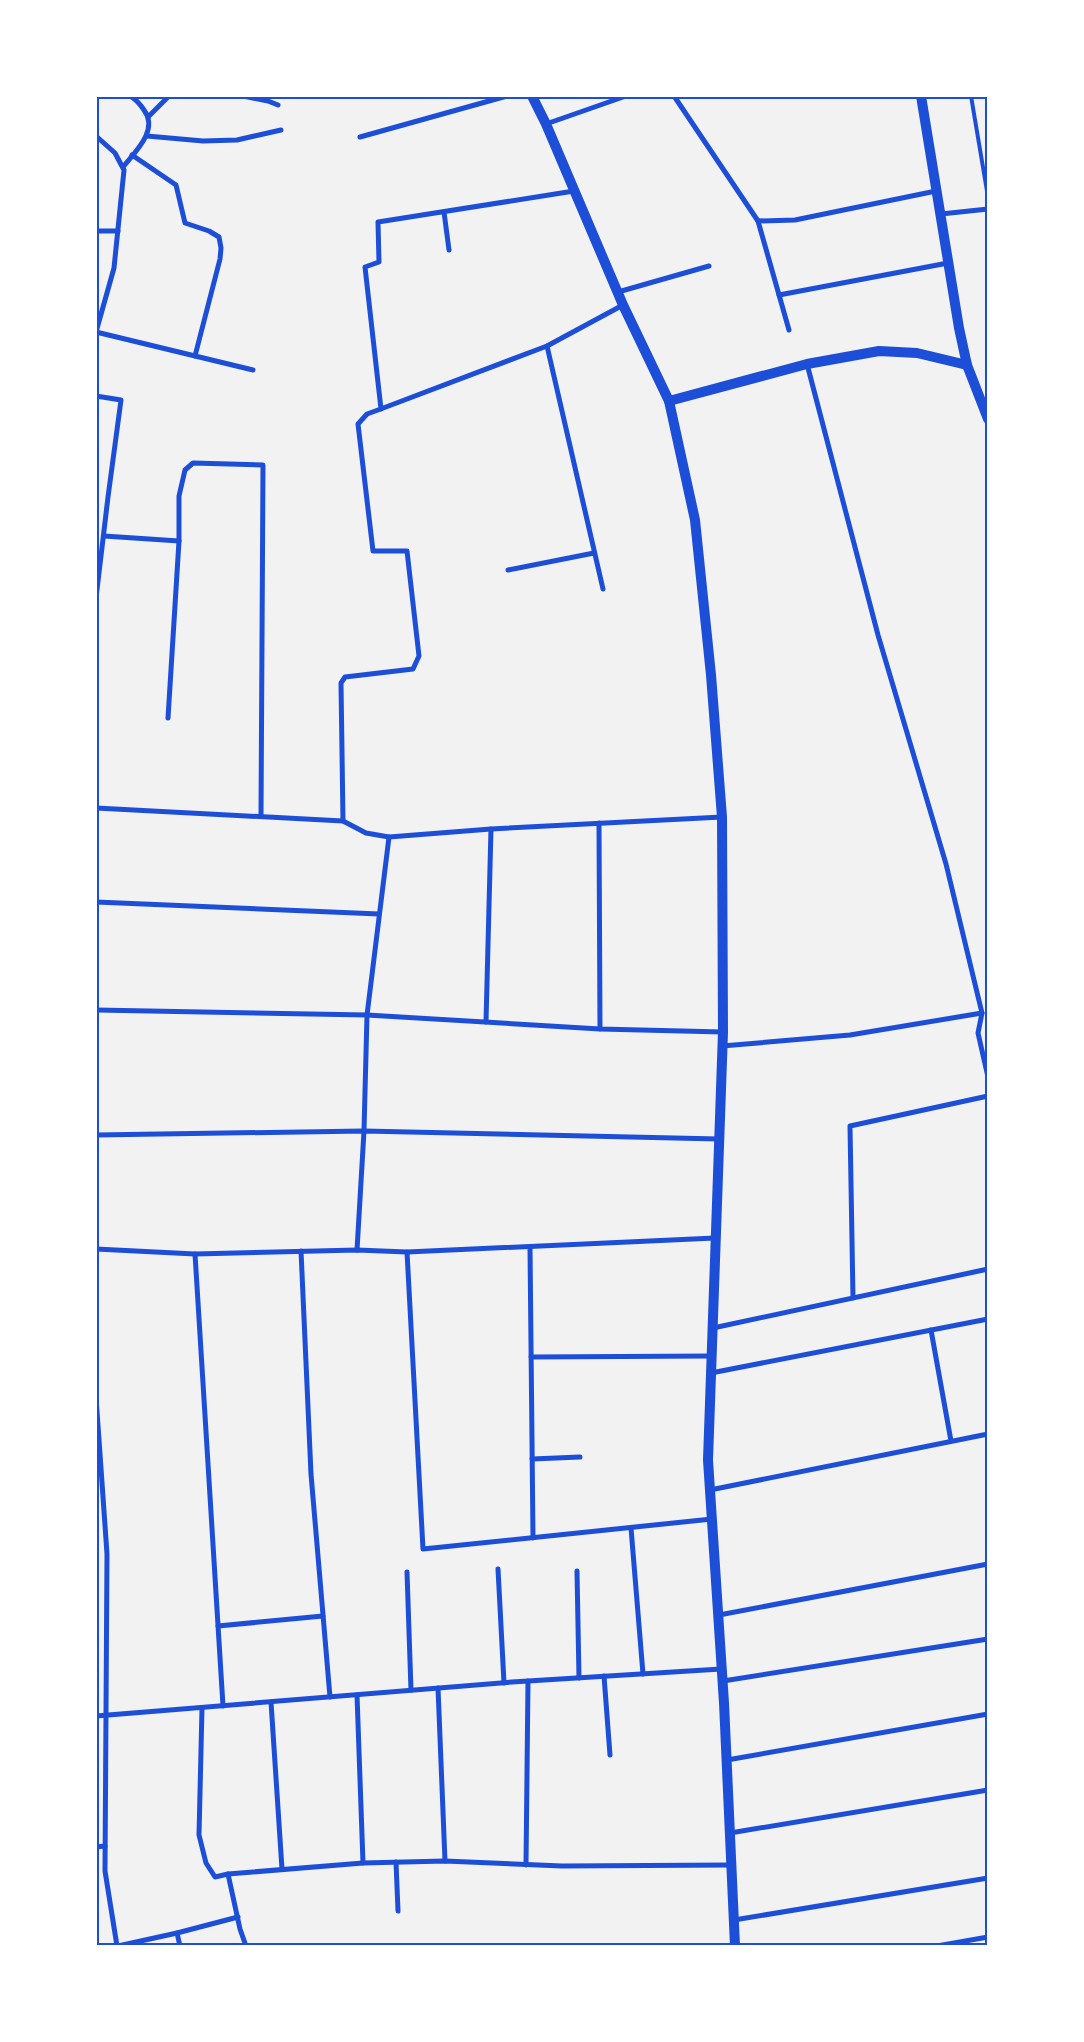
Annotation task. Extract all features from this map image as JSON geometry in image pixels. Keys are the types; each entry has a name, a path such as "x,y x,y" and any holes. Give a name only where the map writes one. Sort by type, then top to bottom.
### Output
{"main road":[{"path":"532,96 546,124 623,305 669,401 695,520 711,676 722,817 720,1139 708,1460 722,1669 735,1946"},
{"path":"921,96 948,263 967,365 988,418"},
{"path":"669,401 807,364 879,351 917,353 967,365"}],"street":[{"path":"130,96 140,105 148,117 149,126 146,136 123,168 114,268 96,332 253,370"},
{"path":"148,117 169,96"},
{"path":"242,96 278,105"},
{"path":"360,137 507,96"},
{"path":"546,124 626,96"},
{"path":"674,96 758,221 789,330"},
{"path":"146,136 203,141 237,140 281,130"},
{"path":"96,136 115,153 123,168"},
{"path":"132,155 176,184 185,223 209,231 219,237 220,258 195,356"},
{"path":"381,408 365,268 379,262 378,222 575,191"},
{"path":"758,221 795,220 937,191"},
{"path":"941,214 988,209"},
{"path":"444,212 449,250"},
{"path":"96,230 118,231"},
{"path":"779,295 948,263"},
{"path":"618,292 709,266"},
{"path":"343,821 341,683 345,677 413,669 419,656 407,551 373,551 358,424 367,414 381,408 547,346 623,305"},
{"path":"547,346 603,589"},
{"path":"807,364 878,635 946,864 982,1013 978,1033 988,1077"},
{"path":"96,396 121,400 96,598"},
{"path":"168,718 179,541 179,496 185,470 193,464 263,465 261,816"},
{"path":"104,536 179,541"},
{"path":"508,570 594,554"},
{"path":"96,808 343,821 366,833 389,837 491,829 722,817"},
{"path":"599,823 600,1029"},
{"path":"486,1022 491,829"},
{"path":"357,1250 364,1131 367,1015 389,837"},
{"path":"96,902 379,914"},
{"path":"96,1010 367,1015 600,1029 722,1032"},
{"path":"722,1046 850,1036 982,1013"},
{"path":"853,1298 850,1126 988,1096"},
{"path":"96,1135 364,1131 720,1139"},
{"path":"96,1249 195,1254 357,1250 407,1252 715,1238"},
{"path":"530,1247 533,1538"},
{"path":"301,1251 311,1474 330,1697"},
{"path":"407,1252 423,1550 712,1519"},
{"path":"195,1254 222,1706"},
{"path":"712,1328 988,1269"},
{"path":"711,1373 988,1319"},
{"path":"930,1330 951,1441"},
{"path":"531,1357 712,1356"},
{"path":"96,1397 107,1554 105,1871 118,1946 238,1918"},
{"path":"710,1490 988,1434"},
{"path":"532,1459 580,1457"},
{"path":"631,1528 644,1674"},
{"path":"718,1615 988,1564"},
{"path":"498,1569 504,1682"},
{"path":"577,1571 578,1678"},
{"path":"406,1572 411,1690"},
{"path":"218,1626 323,1616"},
{"path":"722,1681 988,1639"},
{"path":"96,1716 504,1682 722,1669"},
{"path":"604,1676 610,1756"},
{"path":"526,1865 528,1681"},
{"path":"438,1688 445,1861"},
{"path":"357,1695 363,1863"},
{"path":"270,1702 282,1869"},
{"path":"202,1708 200,1835 206,1863 215,1877 282,1869 396,1862 445,1861 526,1865 732,1865"},
{"path":"727,1760 988,1714"},
{"path":"730,1833 988,1790"},
{"path":"96,1847 105,1846"},
{"path":"396,1862 398,1911"},
{"path":"228,1874 246,1946"},
{"path":"734,1920 988,1878"},
{"path":"177,1933 180,1946"},
{"path":"937,1946 988,1937"}],"lane":[{"path":"971,96 988,197"}]}
